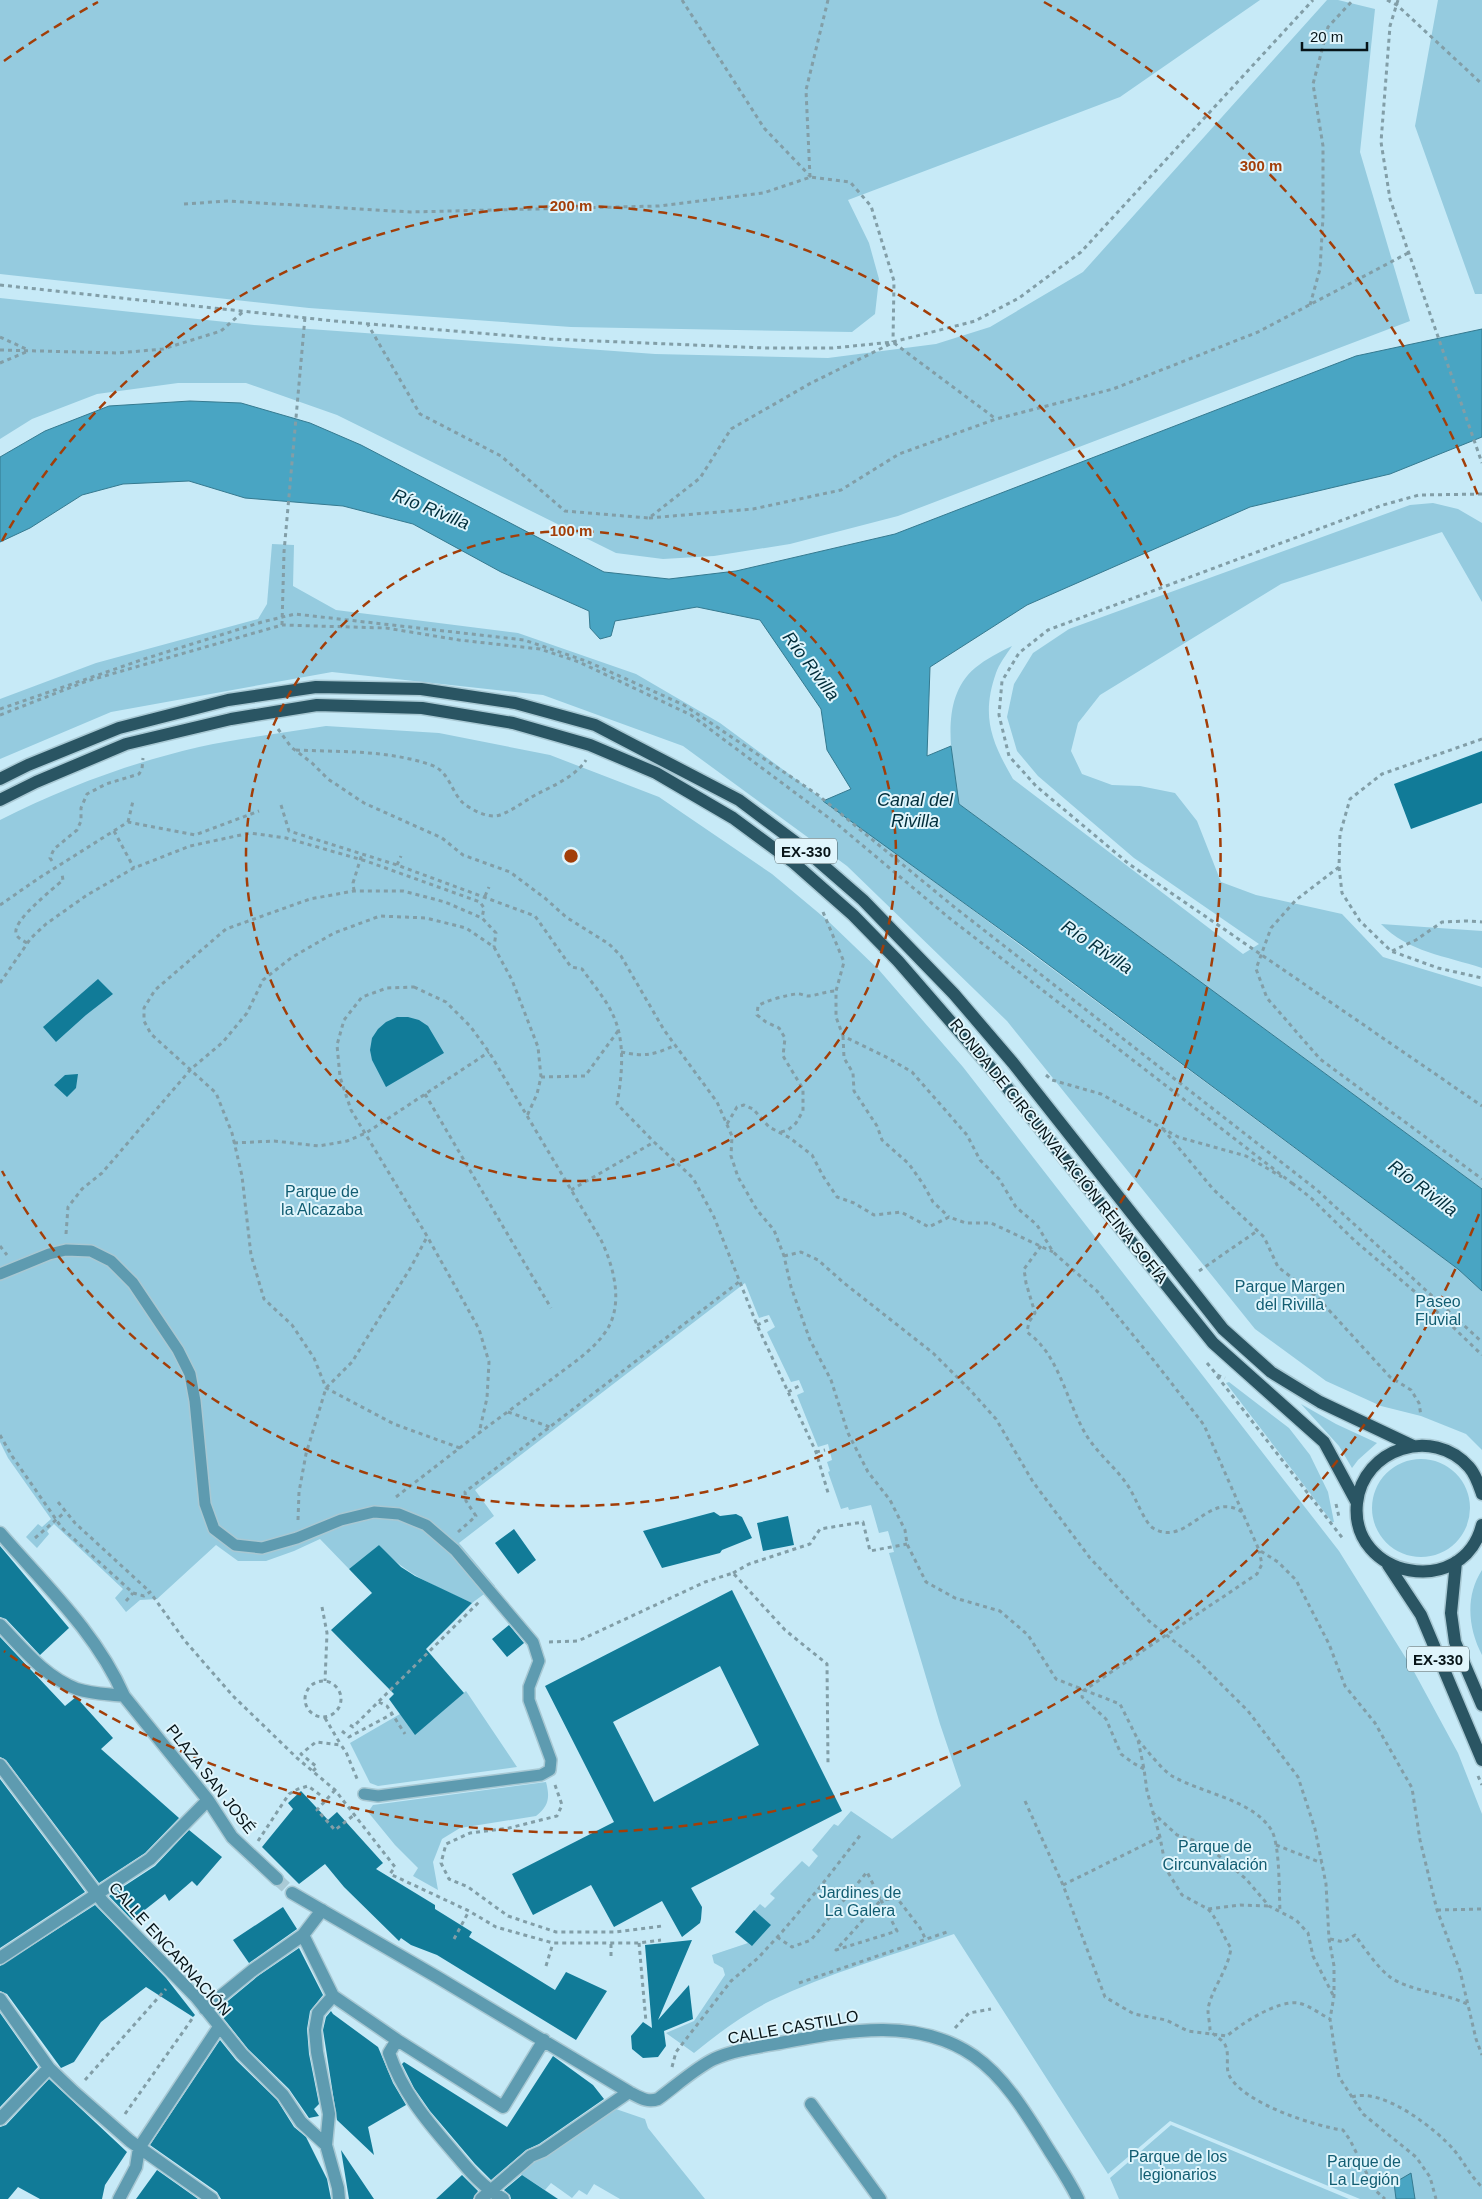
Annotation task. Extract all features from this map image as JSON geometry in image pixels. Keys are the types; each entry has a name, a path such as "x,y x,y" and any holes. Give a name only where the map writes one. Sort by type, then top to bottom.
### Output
{"main road":[{"name":"RONDA DE CIRCUNVALACIÓN REINA SOFÍA","path":"0,779 28,765 119,728 228,700 316,687 421,688 515,703 596,725 739,800 802,847 863,900 954,994 1013,1063 1223,1329 1271,1372 1320,1402 1413,1446"},
{"name":"RONDA DE CIRCUNVALACIÓN REINA SOFÍA","path":"0,800 36,782 126,744 231,719 317,705 422,708 513,723 590,745 656,773 733,818 794,862 853,915 939,1006 1214,1344 1324,1442 1357,1503"},
{"name":"RONDA DE CIRCUNVALACIÓN REINA SOFÍA","path":"1478,1764 1421,1615 1386,1563 1366,1543 1359,1526 1357,1503 1362,1482 1370,1469 1386,1455 1402,1448 1422,1445 1445,1450 1468,1466 1477,1479 1482,1494"},
{"name":"RONDA DE CIRCUNVALACIÓN REINA SOFÍA","path":"1386,1563 1413,1572 1430,1572 1456,1562 1476,1541 1482,1525"},
{"name":"EX-330","path":"1456,1562 1451,1613 1455,1642 1481,1700"}],"street":[{"name":"PLAZA SAN JOSÉ","path":"0,1533 83,1626 115,1675 124,1696 208,1800 232,1837 277,1879"},
{"path":"0,1625 43,1668 59,1679 83,1690 124,1696"},
{"name":"CALLE ENCARNACIÓN","path":"0,1765 97,1895 206,2009 219,2027 283,2095 301,2122 326,2145"},
{"path":"0,1958 155,1855 208,1800"},
{"path":"292,1893 544,2040 629,2092 543,2151 530,2156 481,2199"},
{"path":"206,2009 253,1970 303,1935 322,1910"},
{"path":"303,1935 333,1996 396,2040 503,2107 544,2040"},
{"path":"333,1996 318,2012 315,2030 319,2064 329,2114 326,2145 338,2188 339,2199"},
{"path":"0,1999 49,2068 114,2129 212,2199"},
{"path":"119,2199 136,2167 139,2148 219,2027"},
{"name":"CALLE CASTILLO","path":"629,2092 652,2101 658,2099 713,2060 726,2054 819,2036 864,2030 919,2032 946,2041 975,2056 1006,2086 1028,2116 1078,2199"},
{"path":"396,2040 390,2053 394,2068 412,2102 482,2186 492,2190 503,2199"},
{"path":"0,2119 49,2068"},
{"path":"811,2104 880,2199"}],"lane":[{"path":"0,1274 48,1254 66,1250 91,1251 112,1261 133,1283 178,1350 190,1374 200,1444 205,1504 214,1529 235,1545 262,1548 298,1538 341,1520 374,1512 399,1514 426,1525 456,1550 533,1642 539,1661 529,1687 529,1700 551,1760 550,1770 541,1775 378,1796 364,1794"}],"path":[{"path":"682,0 764,128 810,177"},
{"path":"810,177 806,90 828,0"},
{"path":"0,285 305,317 550,339 764,348 833,348 893,342 975,321 1019,298 1081,252 1313,0"},
{"path":"1310,305 1320,269 1323,217 1323,146 1313,84 1328,27 1353,0"},
{"path":"1387,0 1397,5 1482,84"},
{"path":"1398,0 1390,26 1381,142 1390,199 1482,463"},
{"path":"184,204 228,201 410,212 659,206 762,193 810,177 850,182 871,206 894,280 893,342"},
{"path":"367,323 420,414 502,456 565,511 649,518 754,509 841,490 899,454 996,419 1113,389 1258,332 1408,253"},
{"path":"0,350 118,353 163,349 221,331 244,311"},
{"path":"282,625 284,552 305,317"},
{"path":"0,337 28,350"},
{"path":"893,342 996,419"},
{"path":"649,518 700,478 731,428 810,383 893,342"},
{"path":"0,363 28,350"},
{"path":"1482,494 1419,495 1383,505 1048,630 1019,653 1002,681 999,715 1009,756 1036,786 1129,864 1482,1106"},
{"path":"0,715 87,681 282,625 386,628 460,640 540,649 579,662 691,715 837,824 948,917 1311,1198 1355,1241 1427,1302 1482,1355"},
{"path":"269,729 286,727"},
{"path":"278,728 296,750 312,762 328,779 364,803 442,838 463,855 510,872 546,899 566,917 609,944 621,956 664,1030 717,1102 732,1136 731,1156 738,1177 757,1210 774,1230 784,1256 794,1296 810,1340 831,1380 848,1433 868,1472 890,1500 905,1530 907,1544 926,1582 955,1598 1000,1611 1028,1635 1056,1679 1120,1704 1138,1740 1151,1811 1160,1837 1166,1869 1182,1895 1208,1908 1216,1918 1224,1938 1231,1948 1225,1971 1208,2010 1210,2030 1224,2043 1228,2054 1229,2076 1238,2086 1260,2102 1321,2127 1343,2130 1376,2190 1385,2199"},
{"path":"1482,739 1382,774 1350,799 1340,834 1338,867 1342,893 1360,921 1391,951 1438,968 1482,978"},
{"path":"296,750 368,753 394,756 433,765 451,782 462,802 486,816 499,816 567,777 586,762 590,745"},
{"path":"52,861 50,858 54,849 77,830 81,821 81,808 87,794 106,784 139,774 142,769 143,755 136,757"},
{"path":"578,759 593,765"},
{"path":"0,905 128,822 134,801"},
{"path":"281,805 289,831 397,865 535,916 571,967 582,969 612,1013 618,1031 621,1052 621,1082 617,1104 693,1178 714,1217 739,1282 816,1452 829,1496"},
{"path":"128,822 195,835 258,811"},
{"path":"114,831 134,868"},
{"path":"0,983 27,943 46,924 87,895 134,868 190,846 250,833 286,838 360,859 480,902 484,908 482,918"},
{"path":"354,891 353,884 362,854"},
{"path":"397,865 401,856"},
{"path":"1338,867 1296,900 1271,928 1256,969 1267,998 1320,1059 1482,1179"},
{"path":"27,943 16,934 16,928 32,908 63,880 62,874"},
{"path":"485,896 489,888"},
{"path":"460,1448 394,1424 326,1388 314,1358 292,1325 264,1299 251,1255 242,1176 234,1143 216,1093 151,1034 144,1021 144,1008 155,990 226,929 310,899 354,891 403,891 445,902 482,918 496,933 494,947"},
{"path":"827,912 820,906 844,962 836,991 836,1018 843,1036 844,1058 853,1073 854,1092 877,1126 882,1140 909,1164 933,1202 949,1218 966,1222 990,1222 1054,1252"},
{"path":"66,1250 68,1207 82,1189 102,1173 191,1069 223,1042 247,1014 263,980 291,958 334,933 380,916 426,918 466,928 494,947 512,980 538,1047 541,1077 537,1094 527,1117"},
{"path":"1391,951 1416,940 1442,922 1482,922"},
{"path":"387,1513 394,1499 585,1354 605,1333 614,1312 616,1288 610,1258 488,1052 470,1026 446,1002 414,987 387,988 362,997 344,1020 337,1045 340,1077 351,1110 427,1236 479,1329 489,1362 487,1398 479,1433"},
{"path":"780,1132 788,1130 796,1123 803,1111 804,1089 783,1056 785,1038 780,1028 766,1022 758,1015 758,1006 765,1001 778,1000 798,993 808,996 823,991 836,991"},
{"path":"541,1077 585,1076 618,1031"},
{"path":"843,1036 912,1072 967,1135 980,1160 999,1179 1016,1207 1037,1225 1054,1252 1097,1291 1204,1425 1259,1550 1262,1564 1257,1574 1165,1634 1083,1691 1082,1697 1106,1719 1121,1754 1144,1769"},
{"path":"621,1052 636,1055 653,1055 676,1045"},
{"path":"234,1143 274,1141 319,1146 346,1141 366,1133 488,1052"},
{"path":"1045,1074 1052,1080 1101,1094 1178,1137 1246,1156 1293,1184"},
{"path":"425,1094 551,1308"},
{"path":"727,1124 737,1107 744,1105 753,1109 769,1127 780,1132 812,1155 823,1176 837,1196 854,1203 874,1215 901,1212 929,1227 949,1218"},
{"path":"1161,1127 1213,1189 1264,1237 1278,1267 1317,1297 1390,1377 1411,1390 1419,1403 1421,1416"},
{"path":"571,1190 654,1142"},
{"path":"1185,1281 1257,1231"},
{"path":"298,1538 299,1492 306,1454 326,1388 352,1362 412,1267 427,1236"},
{"path":"1041,1246 1024,1270 1035,1313 1029,1322 1027,1332 1041,1345 1052,1360 1086,1434 1129,1488 1151,1527 1162,1532 1177,1532 1187,1528 1209,1510 1225,1506 1235,1507 1242,1512"},
{"path":"784,1256 802,1252 818,1260 844,1283 933,1352 996,1419 1033,1482 1090,1558 1149,1621 1195,1658 1248,1711 1298,1778 1315,1829 1326,1884 1334,1966 1334,1996 1330,2019 1338,2077 1363,2114 1416,2157 1430,2177 1435,2198"},
{"path":"446,1542 476,1516 466,1500 465,1492 739,1282"},
{"path":"758,1325 768,1320"},
{"path":"1205,1360 1350,1548"},
{"path":"1217,1375 1230,1380"},
{"path":"788,1392 799,1386"},
{"path":"507,1412 550,1427"},
{"path":"0,1435 12,1456 56,1520 133,1593 144,1596 150,1592"},
{"path":"816,1452 825,1450"},
{"path":"1336,1500 1344,1540"},
{"path":"58,1502 65,1512 150,1592 185,1641 232,1696 335,1790 395,1867 390,1874 469,1911 496,1927 553,1943 611,1944 661,1940"},
{"path":"35,1538 65,1512"},
{"path":"533,1642 578,1641 705,1582 733,1573 749,1564 810,1544 820,1529 863,1522 870,1552 907,1544"},
{"path":"1259,1550 1278,1562 1296,1580 1329,1644 1345,1686 1375,1723 1412,1788 1420,1840 1437,1910 1460,1971 1482,2055"},
{"path":"733,1573 785,1630 827,1664 828,1763"},
{"path":"350,1725 353,1727 490,1592"},
{"path":"126,1601 133,1593"},
{"path":"322,1607 327,1633 325,1681"},
{"path":"325,1681 337,1686 342,1697 339,1709 324,1718 309,1711 305,1700 309,1688 314,1683 325,1681"},
{"path":"379,1702 387,1706 405,1734"},
{"path":"342,1731 349,1737 392,1714"},
{"path":"324,1718 346,1752 364,1794"},
{"path":"1138,1740 1171,1776 1247,1809 1263,1821 1272,1832 1276,1845 1280,1911"},
{"path":"313,1771 317,1767 301,1754 316,1742 341,1745"},
{"path":"1478,1764 1482,1785"},
{"path":"550,1770 562,1804 557,1816 509,1828 470,1833 446,1844 441,1863 449,1879 468,1887 508,1916 556,1932 616,1932 662,1926"},
{"path":"248,1853 257,1843 289,1794 308,1786 323,1797"},
{"path":"335,1790 317,1810 335,1830 354,1815"},
{"path":"1025,1801 1062,1886 1105,1997 1134,2014 1166,2020 1188,2031 1227,2036 1257,2015 1283,2005 1297,2003 1330,2019"},
{"path":"1151,1811 1177,1835 1205,1844 1246,1879 1269,1906"},
{"path":"677,2085 672,2066 676,2052 732,1982 758,1958 820,1887 862,1833"},
{"path":"1062,1886 1160,1837"},
{"path":"1276,1845 1322,1863"},
{"path":"777,1937 792,1947 811,1940 867,1872 881,1900 897,1931 836,1950 881,1900 897,1898 920,1928 926,1940"},
{"path":"1208,1908 1240,1905 1269,1906 1296,1920 1308,1933 1313,1956 1334,1996"},
{"path":"1437,1910 1482,1909"},
{"path":"454,1939 469,1911"},
{"path":"799,1983 947,1932"},
{"path":"1330,1939 1344,1942 1355,1935 1391,1978 1424,1991 1453,1997 1468,2005"},
{"path":"546,1966 553,1943"},
{"path":"639,1943 646,2022"},
{"path":"611,1944 611,1956"},
{"path":"85,2080 161,1994"},
{"path":"958,2023 968,2012 991,2009"},
{"path":"123,2117 193,2018"},
{"path":"1352,2097 1360,2094 1374,2097 1393,2104 1418,2119 1453,2149 1482,2187"}],"green space":[{"path":"0,0 1260,0 1120,97 848,200 869,243 879,279 875,314 852,332 571,327 309,308 0,274"},
{"path":"1327,0 1338,0 1375,9 1360,152 1410,321 898,516 790,544 714,556 663,559 616,553 337,415 246,383 178,383 97,394 32,419 0,439 0,298 254,325 655,354 828,358 936,344 990,327 1083,272"},
{"path":"1438,0 1482,0 1482,294 1475,294 1415,126"},
{"path":"1433,503 1458,509 1482,523 1482,602 1442,532 1281,584 1100,695 1078,723 1071,751 1082,774 1112,785 1140,786 1175,793 1197,821 1221,882 1256,895 1342,914 1383,957 1482,987 1482,1189 959,804 951,751 950,732 952,714 956,697 963,681 979,665 1012,646 996,673 989,702 989,715 994,740 1013,779 1243,954 1259,944 1134,858 1038,776 1017,751 1007,717 1014,684 1033,653 1069,629 1410,505"},
{"name":"Paseo Fluvial","path":"272,544 294,545 293,586 336,610 518,633 636,674 720,723 1458,1269 1482,1291 1482,1450 1466,1434 1421,1416 1381,1406 1326,1381 1255,1329 1007,1021 847,866 683,746 543,695 332,672 111,712 0,759 0,699 96,663 258,619 267,604"},
{"path":"326,726 439,733 550,755 659,797 772,874 827,920 879,970 963,1067 1339,1551 1412,1668 1458,1753 1482,1814 1482,2199 1360,2199 1170,2121 1108,2174 954,1934 838,1973 770,2001 730,2025 694,2053 666,2033 694,2021 725,1975 723,1968 714,1963 712,1955 748,1943 735,1932 760,1904 765,1908 775,1898 770,1894 802,1861 809,1867 818,1856 812,1850 834,1824 838,1826 851,1811 892,1839 961,1786 940,1724 889,1553 894,1552 888,1531 879,1533 871,1505 849,1510 848,1507 841,1509 828,1472 830,1471 827,1462 832,1460 828,1444 818,1447 797,1395 804,1392 799,1380 791,1382 767,1332 775,1327 769,1315 759,1318 745,1283 475,1490 494,1516 459,1543 495,1586 472,1603 422,1579 400,1565 379,1545 349,1569 320,1539 266,1561 238,1561 216,1545 157,1599 140,1600 126,1612 115,1598 123,1589 54,1524 47,1531 49,1534 37,1548 26,1537 38,1524 42,1527 51,1519 8,1458 0,1442 0,820 72,787 173,753 247,738"},
{"path":"1381,924 1482,931 1482,968 1415,947 1403,941"},
{"path":"1229,1382 1289,1428 1310,1455 1328,1492 1334,1522 1332,1522 1226,1383"},
{"path":"1301,1404 1336,1424 1377,1443 1352,1468 1339,1446"},
{"path":"1421,1459 1440,1463 1456,1473 1466,1489 1470,1508 1466,1527 1456,1543 1440,1553 1421,1557 1402,1553 1386,1543 1376,1527 1372,1508 1376,1489 1386,1473 1402,1463"},
{"path":"1482,1570 1482,1655 1477,1645 1470,1612 1473,1590"},
{"path":"466,1691 517,1767 378,1786 370,1783 350,1743 400,1714 420,1730"},
{"path":"546,1782 548,1792 546,1805 536,1816 460,1828 442,1839 433,1862 438,1890 413,1876 418,1868 395,1845 368,1812 373,1805"},
{"path":"613,2108 645,2119 648,2128 705,2199 620,2199 594,2184 587,2195 579,2190 572,2198 551,2183 545,2190 519,2173"},
{"name":"Parque de los legionarios","path":"1171,2125 1349,2199 1119,2199 1110,2178"}],"water":[{"path":"1482,329 1482,437 1390,474 1250,507 1027,605 930,667 927,756 951,746 959,804 1482,1189 1482,1291 1458,1269 1022,945 823,801 851,789 827,750 821,709 760,620 697,607 615,621 611,636 600,639 590,628 589,611 501,572 413,524 343,506 245,498 189,481 123,484 82,495 30,528 0,542 0,457 45,431 109,406 190,401 241,403 310,423 361,445 604,572 669,579 736,571 895,534 1356,356"},
{"path":"1411,2173 1415,2199 1396,2199 1394,2183"}],"building":[{"path":"1482,751 1482,803 1411,829 1394,784"},
{"path":"98,979 113,994 56,1042 43,1027"},
{"path":"397,1017 419,1020 428,1026 444,1053 386,1087 372,1060 370,1050 372,1038 378,1029 386,1022"},
{"path":"78,1074 76,1088 67,1097 54,1085 65,1075"},
{"path":"714,1512 720,1516 736,1514 742,1517 752,1538 722,1550 720,1553 662,1568 643,1531"},
{"path":"788,1516 794,1545 763,1551 757,1523"},
{"path":"514,1529 536,1560 518,1574 495,1543"},
{"path":"379,1545 401,1567 415,1576 472,1603 426,1649 464,1693 415,1735 389,1699 394,1694 331,1630 372,1593 349,1569"},
{"path":"0,1546 69,1628 40,1655 6,1619 0,1617"},
{"path":"732,1590 842,1811 691,1888 702,1907 701,1919 700,1923 682,1937 662,1901 614,1927 591,1885 533,1915 512,1874 614,1822 545,1686","holes":["720,1666 759,1745 654,1802 613,1722"]},
{"path":"509,1625 524,1643 507,1657 492,1639"},
{"path":"0,1637 65,1706 76,1697 113,1738 101,1749 179,1818 145,1853 99,1883 6,1760 0,1757"},
{"path":"0,1779 85,1892 0,1948"},
{"path":"301,1791 328,1820 337,1812 383,1863 376,1869 435,1905 435,1909 472,1932 469,1937 555,1990 566,1972 607,1991 576,2040 437,1955 411,1945 401,1938 399,1941 344,1887 325,1864 299,1884 262,1847 293,1809 288,1803"},
{"path":"189,1830 222,1857 197,1886 192,1881 169,1901 165,1894 132,1920 109,1896 155,1866"},
{"path":"95,1905 166,1978 195,2015 193,2017 146,1987 101,2022 74,2062 61,2068 7,1994 0,1991 0,1966"},
{"path":"283,1907 297,1929 249,1963 233,1940"},
{"path":"754,1910 771,1925 752,1946 735,1932"},
{"path":"692,1940 658,2020 689,1985 693,2019 664,2031 666,2046 658,2057 643,2058 632,2049 631,2036 643,2022 652,2028 645,1945"},
{"path":"299,1948 323,1995 310,2011 307,2029 309,2054 319,2104 314,2109 319,2116 309,2118 289,2089 248,2049 217,2010 258,1976"},
{"path":"331,2011 378,2047 393,2083 406,2105 368,2127 374,2155 337,2120 323,2030 326,2017"},
{"path":"0,2013 38,2067 0,2107"},
{"path":"220,2040 236,2060 277,2100 294,2127 306,2137 327,2179 331,2199 221,2199 217,2192 150,2145"},
{"path":"553,2056 593,2085 604,2099 539,2144 526,2150 491,2180 430,2111 414,2088 402,2064 404,2062 507,2127"},
{"path":"49,2079 127,2152 105,2185 102,2199 40,2199 18,2187 8,2199 0,2199 0,2127 6,2125"},
{"path":"341,2150 374,2199 349,2199"},
{"path":"157,2170 198,2199 136,2199"},
{"path":"462,2175 478,2191 473,2199 436,2199"},
{"path":"522,2175 558,2199 511,2199 510,2195 504,2190"}],"tunnel":[{"path":"277,1879 292,1893"}],"water label":[{"name":"Río Rivilla","path":"431,509"},
{"name":"Río Rivilla","path":"811,666"},
{"name":"Canal del Rivilla","path":"915,810"},
{"name":"Río Rivilla","path":"1097,947"},
{"name":"Río Rivilla","path":"1423,1188"}],"park label":[{"name":"Parque de la Alcazaba","path":"322,1200"},
{"name":"Parque Margen del Rivilla","path":"1290,1295"},
{"name":"Parque de Circunvalación","path":"1215,1855"},
{"name":"Jardines de La Galera","path":"860,1901"},
{"name":"Parque de La Legión","path":"1364,2170"}]}
